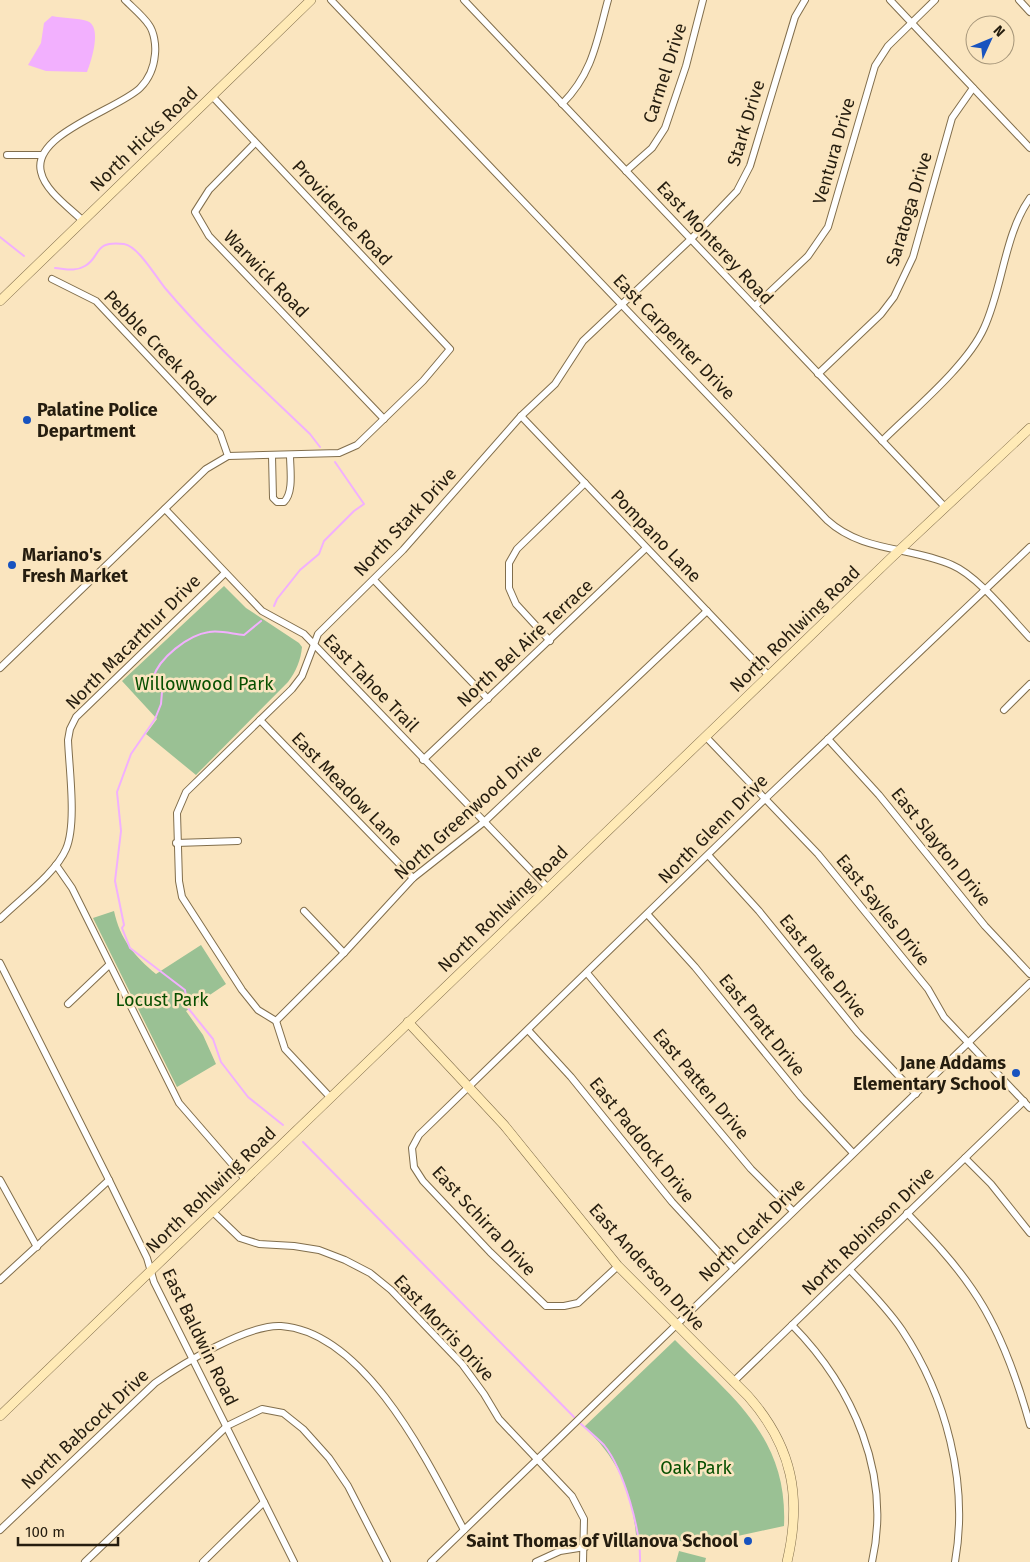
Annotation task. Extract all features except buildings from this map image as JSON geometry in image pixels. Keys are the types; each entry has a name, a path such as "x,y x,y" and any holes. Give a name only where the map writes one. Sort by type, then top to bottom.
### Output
{"street":[{"path":"83,221 44,180 40,165 42,155 72,126 140,88 151,73 156,46 150,26 125,0"},
{"name":"North Hicks Road","path":"0,301 311,0"},
{"name":"East Carpenter Drive","path":"331,0 836,529 866,544 952,565 984,590 1030,638"},
{"name":"East Monterey Road","path":"464,0 945,507"},
{"path":"562,104 576,89 586,73 608,0"},
{"name":"Carmel Drive","path":"626,171 652,148 665,128 686,66 703,0"},
{"name":"Stark Drive","path":"691,239 730,200 744,182 794,17 805,0"},
{"path":"890,0 1030,148"},
{"name":"Ventura Drive","path":"754,306 808,256 828,227 875,66 888,46 936,0"},
{"path":"1019,0 1030,12"},
{"name":"Saratoga Drive","path":"818,374 881,314 894,297 913,257 952,118 957,108 973,88"},
{"name":"Providence Road","path":"212,96 450,349 423,382 384,419"},
{"name":"Warwick Road","path":"256,143 209,190 195,212 209,236 384,419"},
{"path":"7,155 42,155"},
{"path":"882,441 961,362 980,337 990,314 1018,220 1030,198"},
{"name":"North Stark Drive","path":"276,1021 258,1010 242,990 182,897 178,881 177,813 186,792 292,689 302,676 318,634 403,550 521,416 555,384 580,344 691,239"},
{"name":"Pebble Creek Road","path":"52,279 96,301 220,433 228,456"},
{"name":"Pompano Lane","path":"521,416 769,676"},
{"path":"0,668 206,469 228,456 339,453 357,445 384,419"},
{"name":"North Rohlwing Road","path":"0,1416 408,1022 945,507 1030,428"},
{"path":"272,456 273,498 277,502 284,502 288,498 290,455"},
{"path":"550,641 516,604 509,588 509,563 518,549 585,483"},
{"name":"East Tahoe Trail","path":"165,509 262,611 296,629 314,645 548,888"},
{"name":"North Glenn Drive","path":"419,1135 709,856 766,798 1030,547"},
{"name":"North Bel Aire Terrace","path":"423,760 646,548"},
{"name":"North Macarthur Drive","path":"0,919 56,865 67,848 71,822 68,740 70,729 76,717 225,572"},
{"path":"374,580 488,699"},
{"name":"North Greenwood Drive","path":"276,1021 344,953 413,878 484,822 707,611"},
{"path":"1004,710 1030,684"},
{"name":"East Meadow Lane","path":"260,720 413,878"},
{"name":"East Sayles Drive","path":"706,737 818,854 928,989 944,1017 1030,1108"},
{"name":"East Slayton Drive","path":"828,739 880,795 985,926 1030,974"},
{"path":"176,843 238,841"},
{"name":"East Plate Drive","path":"709,856 759,911 858,1033 916,1094"},
{"path":"56,865 72,888 179,1103 245,1179"},
{"path":"304,911 344,953"},
{"name":"East Pratt Drive","path":"648,915 695,967 801,1097 854,1153"},
{"name":"East Baldwin Road","path":"0,963 110,1180 147,1258 150,1270 294,1562"},
{"path":"68,1004 109,965"},
{"name":"East Patten Drive","path":"587,973 752,1169 793,1212"},
{"name":"North Clark Drive","path":"431,1562 538,1460 674,1324 734,1269 1030,983"},
{"path":"276,1021 285,1049 330,1097"},
{"name":"East Anderson Drive","path":"408,1022 504,1125 618,1266 734,1382 764,1416 780,1443 789,1467 794,1493 795,1524 787,1562"},
{"name":"East Paddock Drive","path":"528,1030 571,1077 672,1202 734,1269"},
{"name":"North Robinson Drive","path":"734,1382 1024,1101"},
{"name":"East Schirra Drive","path":"419,1135 412,1148 414,1167 424,1181 534,1296 546,1306 564,1306 578,1302 618,1266"},
{"path":"965,1158 991,1184 1030,1232"},
{"path":"0,1180 38,1247"},
{"path":"0,1280 110,1180"},
{"name":"East Morris Drive","path":"213,1212 240,1238 252,1243 319,1250 345,1260 377,1278 462,1364 484,1394 499,1419 572,1496 584,1519 585,1547 583,1562"},
{"path":"907,1213 949,1258 973,1290 996,1332 1018,1381 1030,1425"},
{"path":"850,1270 879,1301 901,1330 927,1374 939,1403 950,1442 959,1509 955,1562"},
{"path":"792,1325 820,1355 833,1373 851,1405 867,1444 874,1480 877,1512 872,1562"},
{"name":"North Babcock Drive","path":"0,1530 137,1398 168,1374 245,1332 280,1326 308,1332 332,1344 353,1362 400,1417 418,1444 464,1530"},
{"path":"85,1562 227,1426 262,1409 283,1413 303,1430 329,1458 348,1486 387,1562"},
{"path":"203,1562 264,1502"},
{"path":"536,1562 560,1551 585,1547"}],"green space":[{"name":"Willowwood Park","path":"224,586 246,608 299,643 302,647 296,670 288,682 196,775 146,734 157,719 122,681"},
{"name":"Locust Park","path":"114,911 120,930 129,946 156,974 201,945 226,984 186,1011 203,1035 216,1064 177,1087 93,918"},
{"name":"Oak Park","path":"675,1340 736,1401 753,1421 767,1443 777,1468 783,1495 784,1526 701,1544 636,1535 631,1504 621,1476 596,1438 584,1427"},
{"path":"679,1551 706,1558 705,1562 676,1562"}],"shaded area":[{"path":"52,16 84,20 92,24 95,45 87,72 46,71 28,65 41,43 44,23"}],"waterway":[{"path":"0,237 24,256"},
{"path":"55,268 70,270 81,268 90,262 99,250 107,244 124,244 135,250 165,288 199,326 310,434 320,447"},
{"path":"274,606 277,599 300,570 319,554 324,541 354,511 364,504 335,462"},
{"path":"261,621 244,635 213,632 192,638 168,655 156,670 153,678 162,692 161,704 155,719 131,754 117,792 121,831 115,881 124,925 122,928 130,948 185,990 188,1008 213,1039 221,1062 248,1097 283,1125"},
{"path":"303,1142 574,1417"},
{"path":"581,1424 604,1445 618,1469 630,1501 638,1534 640,1562"}],"place":[{"name":"Palatine Police Department","path":"27,420"},
{"name":"Mariano's Fresh Market","path":"12,565"},
{"name":"Jane Addams Elementary School","path":"1016,1073"},
{"name":"Saint Thomas of Villanova School","path":"748,1541"}]}
